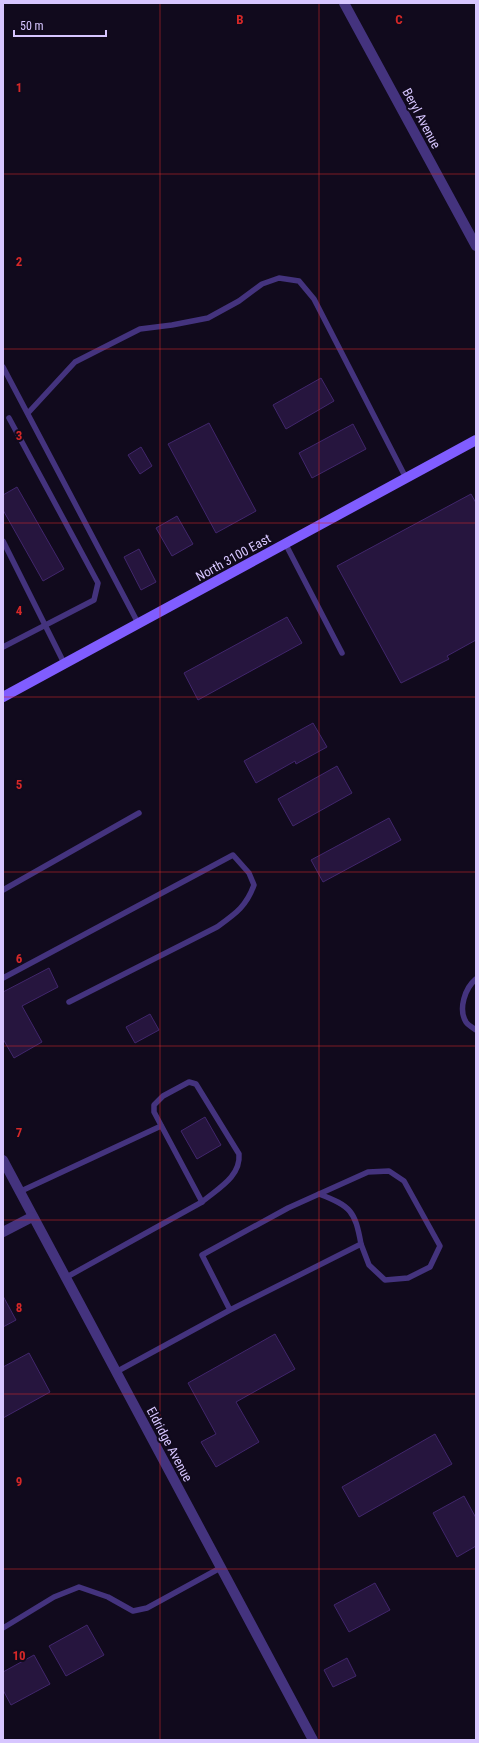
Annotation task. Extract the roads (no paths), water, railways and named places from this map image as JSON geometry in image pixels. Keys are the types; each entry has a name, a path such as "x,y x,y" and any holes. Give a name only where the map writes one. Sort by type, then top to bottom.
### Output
{"main road":[{"name":"North 3100 East","path":"3,697 476,440"}],"street":[{"name":"Beryl Avenue","path":"344,3 476,246"},
{"name":"Eldridge Avenue","path":"3,1160 32,1217 222,1567 313,1740"},
{"path":"3,1232 32,1217"}],"lane":[{"path":"28,413 75,362 140,329 208,318 239,302 262,284 279,278 299,281 314,300 406,478"},
{"path":"3,367 138,623"},
{"path":"3,647 94,600 98,583 9,418"},
{"path":"3,541 46,624 64,664"},
{"path":"285,543 342,653"},
{"path":"3,890 139,813"},
{"path":"3,978 233,855 249,873 254,885 249,899 238,912 217,927 70,1002"},
{"path":"476,979 463,999 462,1011 466,1023 476,1030"},
{"path":"65,1278 202,1202 235,1174 239,1162 239,1154 196,1084 189,1082 163,1096 154,1104 154,1112 202,1202"},
{"path":"19,1192 161,1126"},
{"path":"230,1310 202,1256 288,1208 319,1194 368,1172 388,1171 404,1181 440,1246 430,1267 408,1278 385,1280 369,1265 361,1244 357,1221 347,1207 319,1194"},
{"path":"116,1372 230,1310 361,1244"},
{"path":"3,1628 54,1597 79,1587 108,1597 133,1611 147,1608 222,1567"}]}
